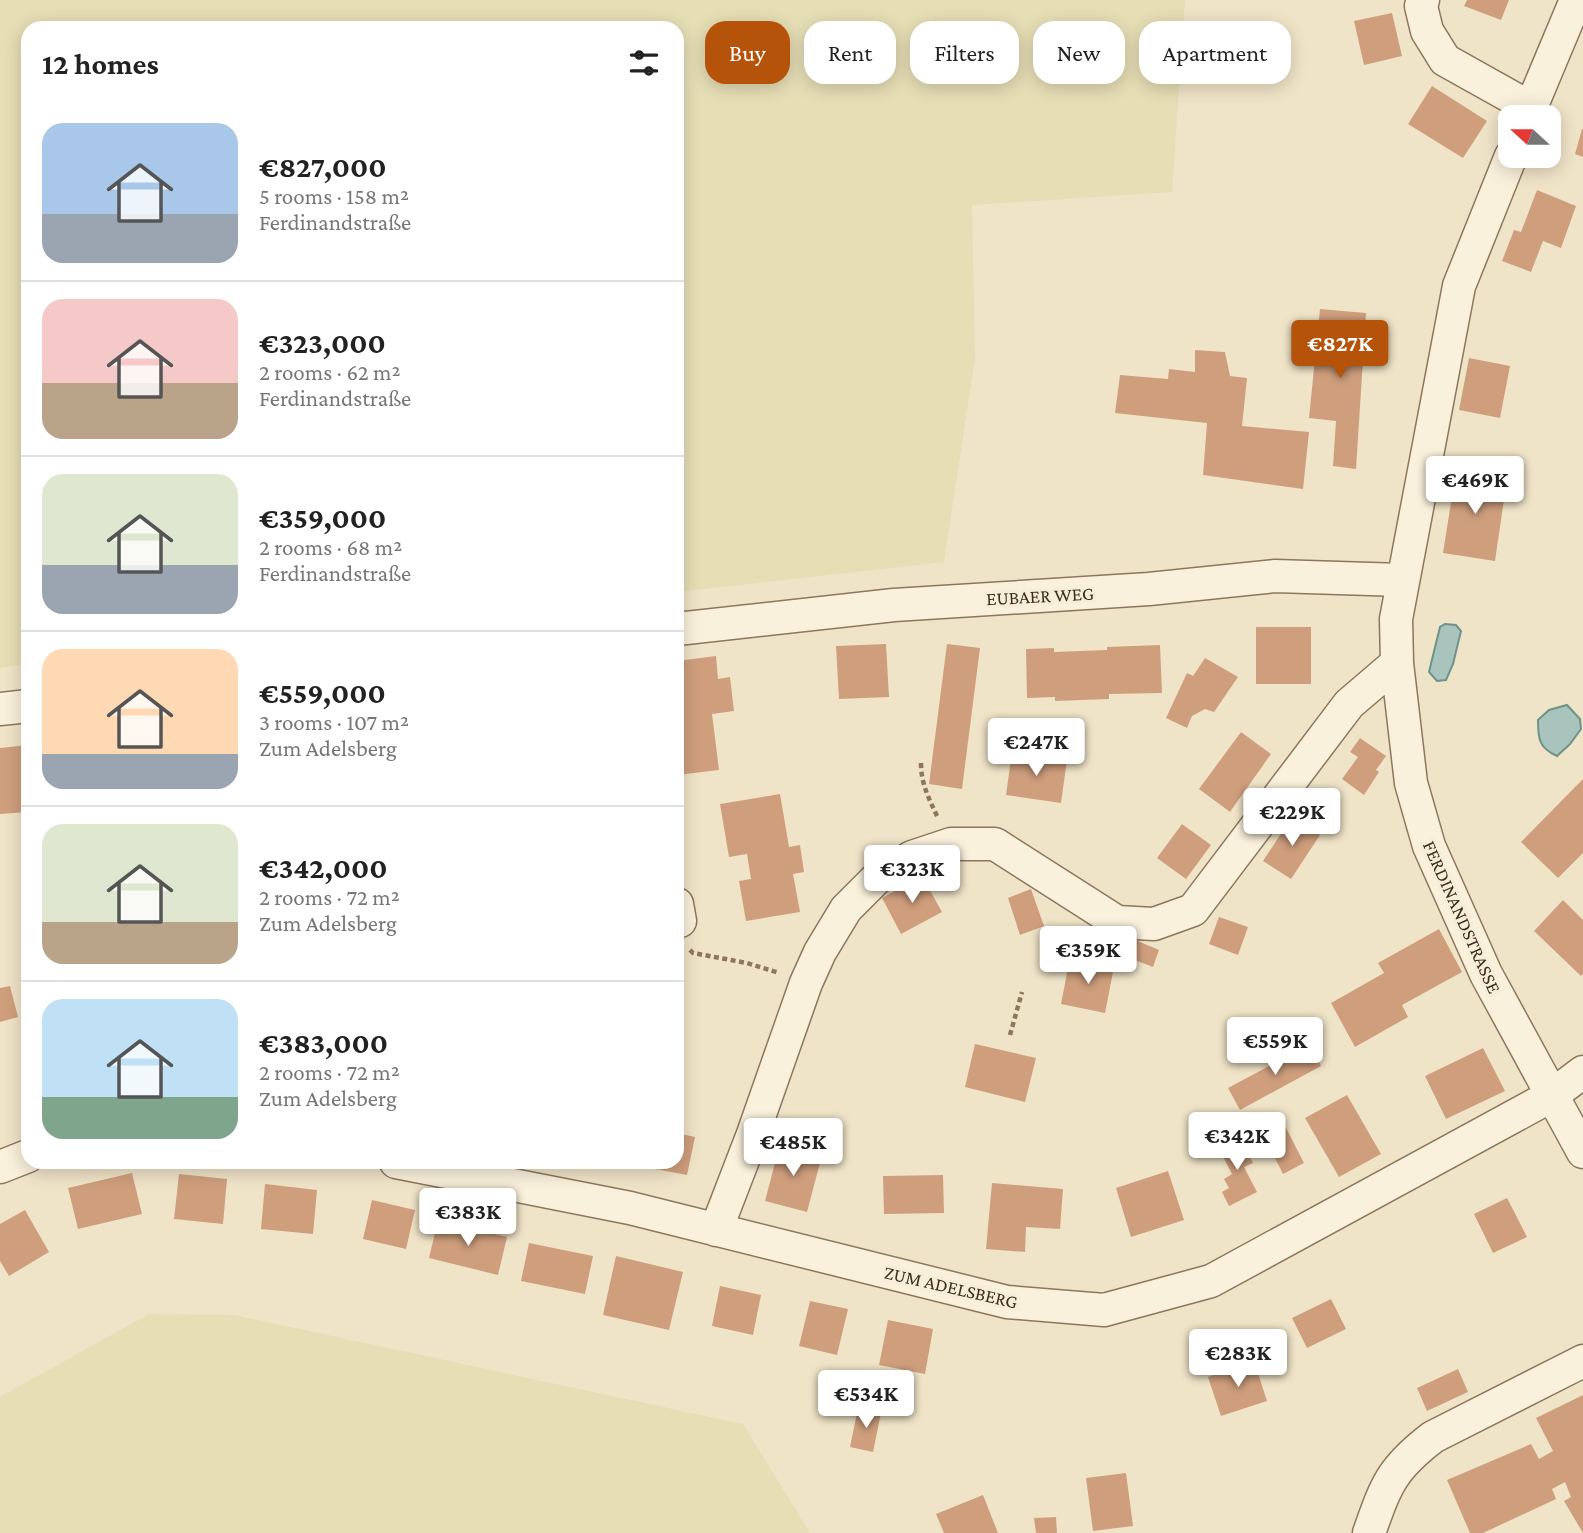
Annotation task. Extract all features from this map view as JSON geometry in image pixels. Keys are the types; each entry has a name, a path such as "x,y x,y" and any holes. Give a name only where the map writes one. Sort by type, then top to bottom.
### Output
{"street":[{"path":"1423,0 1421,6 1427,31 1445,60 1516,105"},
{"path":"1532,105 1576,0"},
{"name":"FERDINANDSTRASSE","path":"1506,168 1459,286 1402,580 1396,619 1397,663 1411,783 1429,846 1486,974 1583,1152"},
{"name":"EUBAER WEG","path":"684,628 894,605 1149,589 1275,576 1402,580"},
{"path":"716,1230 806,983 846,909 877,878 912,857 951,844 995,844 1117,922 1154,924 1193,910 1349,704 1397,663"},
{"path":"0,709 21,707"},
{"name":"ZUM ADELSBERG","path":"432,1169 630,1208 1007,1302 1104,1310 1211,1281 1551,1096 1583,1072"},
{"path":"0,1167 21,1159"},
{"path":"1369,1533 1383,1493 1396,1468 1412,1452 1433,1437 1583,1362"}],"path":[{"path":"921,763 924,789 951,844"},
{"path":"693,953 747,963"},
{"path":"1010,1035 1022,992"}],"shaded area":[{"path":"0,0 1185,0 1184,21 1139,21 1139,84 1179,84 1172,192 972,205 975,358 944,562 684,591 684,21 21,21 21,665 0,668"},
{"path":"149,1314 234,1315 743,1424 810,1533 0,1533 0,1397"}],"water":[{"path":"1445,624 1456,625 1461,631 1446,680 1437,681 1429,672 1440,627"},
{"path":"1567,705 1580,719 1581,729 1557,756 1543,746 1538,733 1538,720 1549,710"}],"building":[{"path":"1467,0 1509,0 1501,20 1464,6"},
{"path":"1392,13 1402,56 1364,65 1354,21"},
{"path":"1432,86 1487,121 1463,158 1408,124"},
{"path":"1583,129 1583,157 1575,154"},
{"path":"1537,190 1576,206 1561,248 1543,241 1531,272 1502,261 1514,230 1521,232"},
{"path":"1320,309 1366,313 1356,469 1333,466 1336,421 1309,418"},
{"path":"1195,350 1225,352 1230,376 1247,378 1242,426 1309,432 1303,489 1203,475 1207,423 1115,413 1120,375 1168,379 1169,369 1195,372"},
{"path":"1469,358 1510,366 1500,418 1459,410"},
{"path":"1456,471 1507,479 1495,561 1443,553"},
{"path":"1256,627 1311,627 1311,684 1256,684"},
{"path":"886,644 889,697 839,699 836,646"},
{"path":"947,644 980,648 962,789 929,784"},
{"path":"1160,645 1162,693 1109,694 1109,699 1055,701 1055,697 1027,698 1026,649 1054,648 1054,652"},
{"path":"716,656 718,679 730,677 734,711 712,714 719,770 684,774 684,660"},
{"path":"1205,658 1238,677 1214,712 1205,709 1192,716 1187,728 1166,718 1187,673 1193,676"},
{"path":"1241,732 1271,754 1230,812 1199,789"},
{"path":"1360,738 1386,756 1364,795 1342,779 1358,757 1350,752"},
{"path":"21,746 21,812 0,814 0,748"},
{"path":"1012,752 1067,760 1061,803 1006,795"},
{"path":"1583,779 1583,853 1558,878 1521,842"},
{"path":"780,794 789,847 800,845 804,872 793,874 800,912 746,921 739,881 751,879 747,854 729,857 720,804"},
{"path":"1292,817 1320,835 1291,879 1263,861"},
{"path":"1182,824 1211,845 1186,879 1157,858"},
{"path":"922,876 942,912 901,934 882,898"},
{"path":"1031,889 1044,926 1020,935 1008,898"},
{"path":"1563,900 1583,920 1581,976 1534,931"},
{"path":"1219,917 1248,927 1238,955 1209,944"},
{"path":"1439,929 1462,972 1402,1005 1408,1017 1355,1047 1331,1003 1384,973 1378,963"},
{"path":"1121,934 1159,950 1153,967 1114,952"},
{"path":"1070,958 1114,967 1105,1013 1061,1004"},
{"path":"10,986 18,1017 0,1022 0,988"},
{"path":"975,1044 1036,1058 1025,1102 965,1087"},
{"path":"1310,1044 1321,1066 1240,1110 1228,1088"},
{"path":"1483,1048 1505,1091 1446,1119 1425,1076"},
{"path":"1347,1095 1381,1154 1339,1177 1305,1118"},
{"path":"1282,1120 1304,1163 1283,1174 1271,1150 1280,1146 1270,1126"},
{"path":"684,1135 695,1137 687,1175 656,1169 684,1169"},
{"path":"1241,1138 1253,1163 1244,1167 1257,1192 1229,1206 1222,1192 1229,1188 1224,1179 1232,1174 1219,1149"},
{"path":"780,1144 822,1155 807,1212 765,1201"},
{"path":"1168,1171 1184,1220 1131,1237 1116,1188"},
{"path":"132,1173 142,1214 78,1229 68,1188"},
{"path":"179,1174 227,1179 223,1224 174,1219"},
{"path":"943,1175 944,1213 884,1214 883,1176"},
{"path":"992,1183 1063,1189 1060,1229 1026,1227 1025,1252 986,1249"},
{"path":"265,1184 317,1190 313,1234 261,1229"},
{"path":"1507,1198 1527,1237 1493,1253 1474,1214"},
{"path":"372,1200 415,1210 406,1249 363,1239"},
{"path":"25,1210 49,1252 9,1276 0,1261 0,1224"},
{"path":"438,1220 507,1237 498,1275 429,1258"},
{"path":"529,1243 593,1256 585,1294 521,1281"},
{"path":"616,1256 683,1272 669,1330 603,1315"},
{"path":"720,1286 761,1295 753,1335 712,1326"},
{"path":"1331,1299 1346,1329 1307,1348 1292,1318"},
{"path":"810,1301 848,1309 837,1355 799,1346"},
{"path":"888,1320 933,1329 925,1374 879,1365"},
{"path":"1254,1361 1267,1401 1221,1416 1208,1377"},
{"path":"1458,1369 1468,1392 1427,1411 1417,1388"},
{"path":"1583,1395 1583,1533 1564,1501 1571,1497 1565,1482 1552,1489 1556,1499 1483,1533 1470,1533 1447,1480 1531,1444 1539,1459 1553,1451 1536,1418"},
{"path":"858,1408 881,1413 873,1452 850,1447"},
{"path":"1126,1473 1133,1526 1093,1531 1086,1478"},
{"path":"983,1495 998,1533 944,1533 936,1514"},
{"path":"1056,1517 1057,1533 1036,1533 1034,1518"}]}
